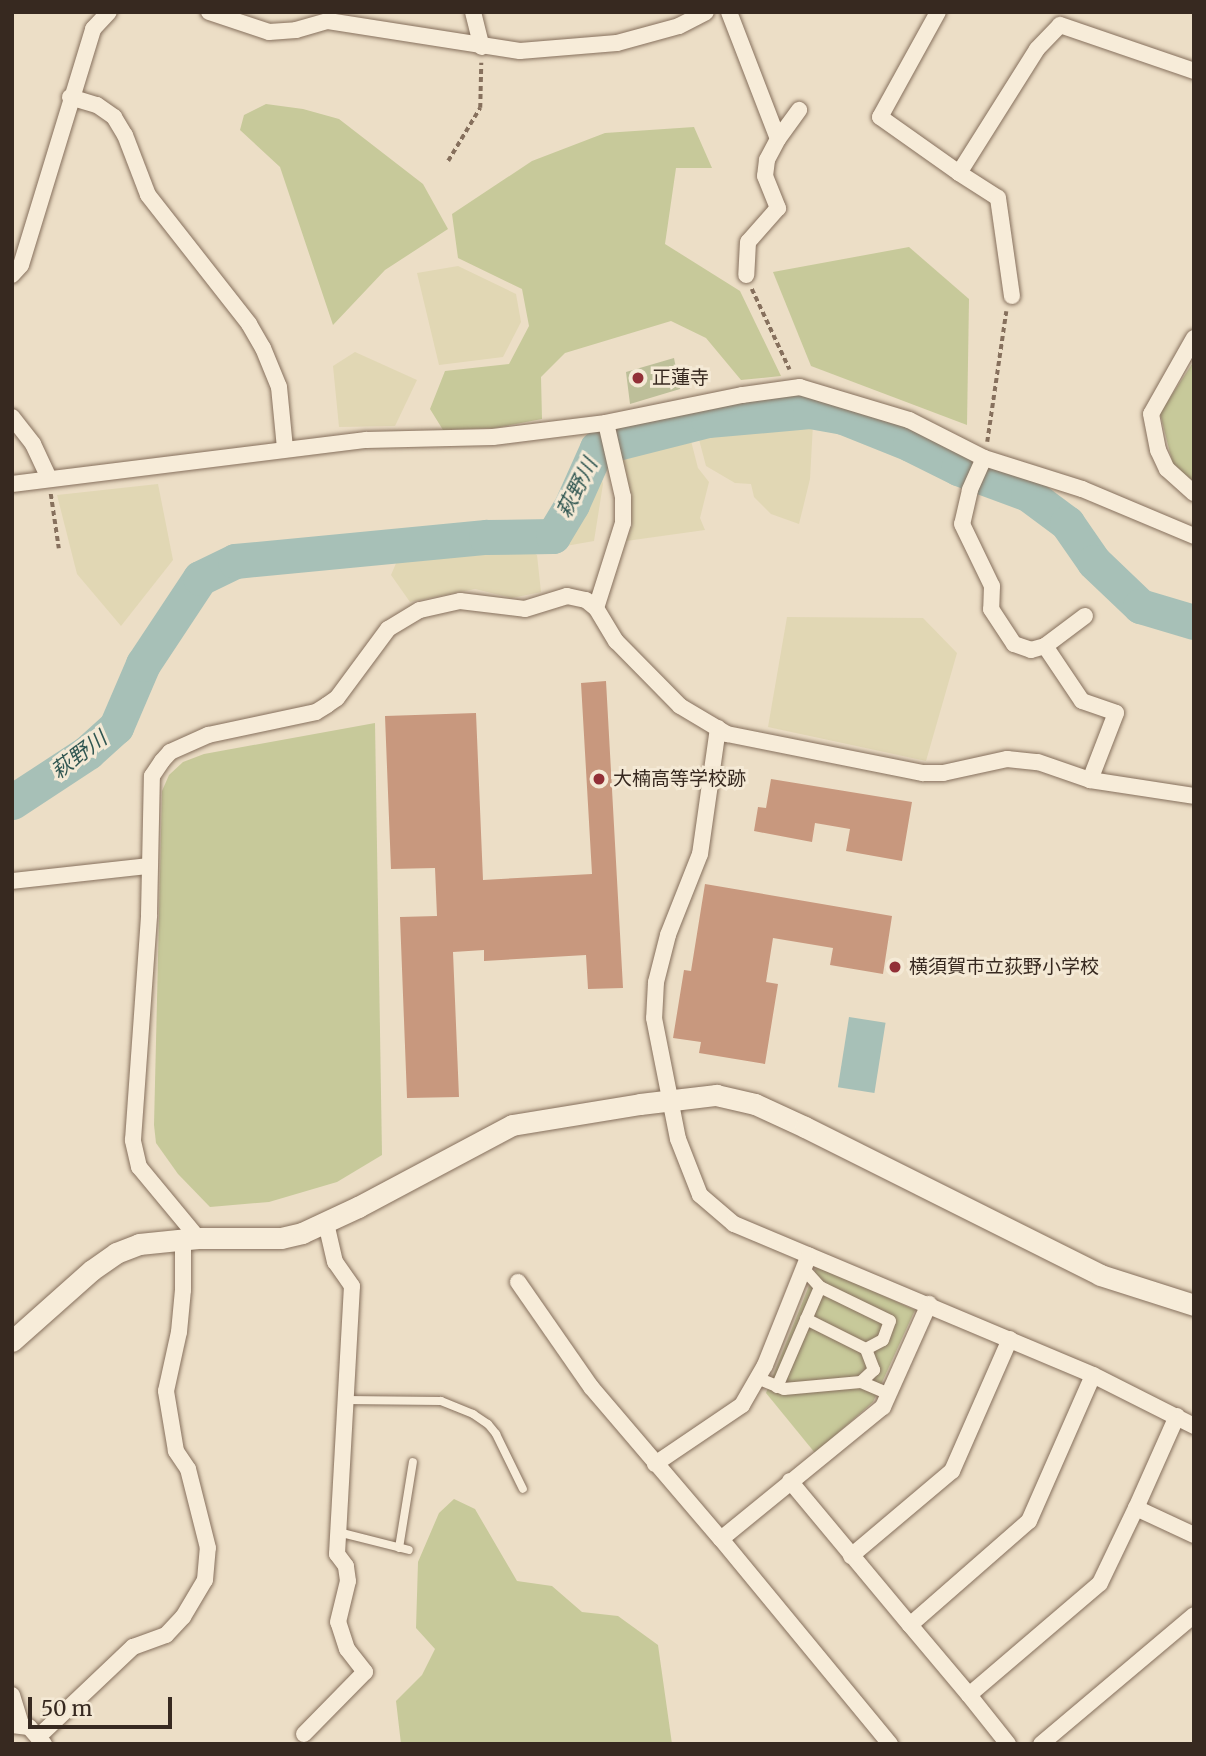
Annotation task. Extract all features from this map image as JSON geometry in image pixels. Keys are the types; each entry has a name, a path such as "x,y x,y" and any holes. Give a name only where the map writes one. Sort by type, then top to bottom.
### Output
{"street":[{"path":"12,275 21,265 70,97 93,29 109,12"},
{"path":"209,12 269,32 296,30 328,21 520,51 617,43 679,26 706,12"},
{"path":"473,12 482,47"},
{"path":"729,12 778,139"},
{"path":"938,12 880,117 998,198 1012,296"},
{"path":"959,173 1037,49 1062,18 1194,71"},
{"path":"70,97 97,105 114,117 125,135 148,195 249,324 279,387 285,448"},
{"path":"746,275 748,243 778,208 765,176 767,160 799,110"},
{"path":"1194,338 1151,414 1158,450 1167,469 1194,493"},
{"path":"12,484 366,440 493,437 606,423 742,395 800,387 909,420 981,463 1082,489 1194,536"},
{"path":"12,417 33,444 49,478"},
{"path":"596,608 623,523 623,498 606,423"},
{"path":"981,463 970,490 962,524 992,586 991,608 1014,644 1031,650 1045,646 1085,616"},
{"path":"12,1695 17,1725 41,1740 133,1647 166,1636 183,1617 205,1580 208,1548 188,1469 176,1451 166,1391 179,1332 190,1239 139,1167 133,1140 149,915 152,776 170,752 208,735 316,712 337,698 388,629 420,610 460,601 525,609 567,596 586,600 596,608 616,641 680,706 727,733 923,773 943,773 1007,759 1038,762 1090,780 1194,796"},
{"path":"1045,646 1082,701 1116,713 1090,780"},
{"path":"718,728 700,854 667,935 656,982 654,1018 678,1139 700,1195 734,1224 806,1262 929,1304 1094,1375 1194,1426"},
{"path":"12,881 148,866"},
{"path":"12,1341 116,1253 139,1244 190,1239 281,1238 326,1224 513,1125 672,1100 716,1096 755,1104 1100,1275 1194,1305"},
{"path":"304,1734 365,1672 340,1634 338,1622 348,1581 346,1566 337,1554 352,1286 335,1262 326,1224"},
{"path":"806,1262 820,1287 890,1321 883,1340 866,1349"},
{"path":"655,1464 742,1405 757,1378 806,1262"},
{"path":"518,1282 591,1387 722,1539 890,1744"},
{"path":"777,1387 820,1287"},
{"path":"722,1539 883,1407 929,1304"},
{"path":"806,1319 866,1349 874,1370 860,1382"},
{"path":"851,1556 952,1471 1010,1339"},
{"path":"910,1625 1029,1521 1094,1375"},
{"path":"757,1378 777,1387 860,1382 889,1394"},
{"path":"969,1695 1100,1583 1177,1416"},
{"path":"790,1481 1008,1744"},
{"path":"1136,1508 1194,1535"},
{"path":"1046,1742 1194,1615"}],"lane":[{"path":"345,1400 441,1401 464,1410 488,1424 496,1434 523,1489"},
{"path":"399,1548 413,1462"},
{"path":"338,1532 409,1550"}],"path":[{"path":"449,161 480,108 482,47"},
{"path":"746,275 783,359 800,387"},
{"path":"981,463 1001,363 1004,315 1012,296"},
{"path":"49,478 59,548"}],"shaded area":[{"path":"458,266 516,294 521,322 503,357 439,365 417,273"},
{"path":"355,352 417,380 395,426 339,427 333,366"},
{"path":"813,424 810,479 799,524 771,514 754,497 751,484 735,483 706,466 697,432 737,425"},
{"path":"690,437 698,468 709,482 700,518 705,530 626,541 632,526 631,501 619,451"},
{"path":"597,460 603,484 594,541 554,548 577,511"},
{"path":"158,484 173,560 121,626 77,574 57,495"},
{"path":"517,544 537,555 541,592 512,598 475,589 410,602 391,575 397,561 466,548"},
{"path":"787,617 923,618 957,653 926,761 768,727"}],"green space":[{"path":"266,104 303,109 339,119 423,184 448,229 385,270 333,325 280,167 240,130 244,115"},
{"path":"694,127 712,168 676,168 665,244 740,291 781,376 741,380 706,338 671,321 565,353 541,377 542,419 495,428 443,430 430,409 445,371 509,364 529,326 522,289 458,258 452,214 532,161 605,133"},
{"path":"909,247 969,299 967,425 811,366 773,272"},
{"path":"674,358 680,389 630,404 626,372"},
{"path":"1194,361 1194,482 1173,465 1160,413"},
{"path":"375,723 382,1155 337,1182 269,1202 210,1207 178,1174 156,1143 154,1125 162,791 169,775 183,762 204,754"},
{"path":"817,1266 915,1310 873,1402 815,1453 766,1393"},
{"path":"454,1499 475,1509 517,1581 552,1586 582,1612 618,1616 658,1645 672,1744 401,1744 396,1701 422,1675 435,1649 416,1628 418,1562 439,1513"}],"water":[{"path":"849,1017 886,1023 874,1093 838,1087"}],"building":[{"path":"606,681 623,988 588,989 586,955 484,961 484,950 453,952 459,1097 407,1098 400,917 437,916 435,868 391,869 385,716 476,713 483,880 592,874 581,683"},
{"path":"771,779 912,802 902,861 846,851 850,829 815,823 812,842 754,831 758,807 766,808"},
{"path":"705,884 892,916 883,974 830,965 833,948 773,938 766,982 778,984 765,1064 699,1053 701,1042 673,1038 684,970 691,971"}],"waterway":[{"name":"萩野川","path":"12,802 88,752 116,727 143,664 200,578 235,561 486,537 553,536 572,504 597,448 708,420 810,411 843,417 910,444 958,468 1028,494 1067,523 1094,562 1140,606 1194,622"}],"place":[{"name":"正蓮寺","path":"638,378"},
{"name":"大楠高等学校跡","path":"599,779"},
{"name":"横須賀市立荻野小学校","path":"895,967"}]}
